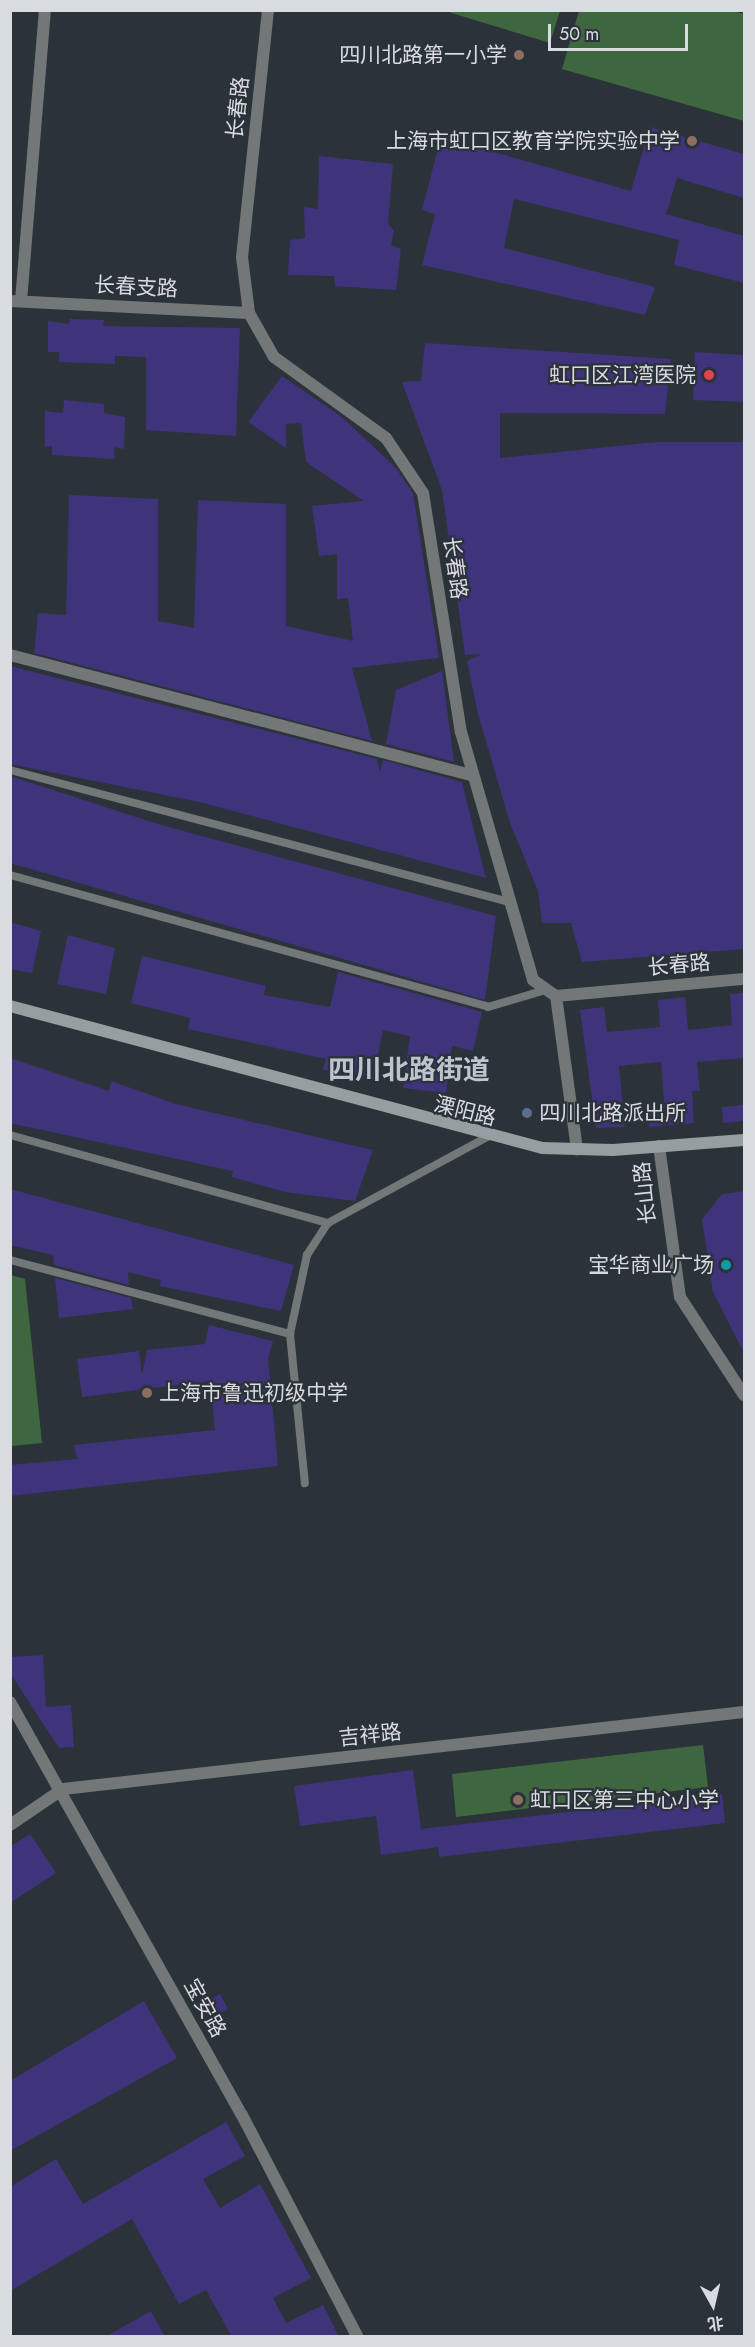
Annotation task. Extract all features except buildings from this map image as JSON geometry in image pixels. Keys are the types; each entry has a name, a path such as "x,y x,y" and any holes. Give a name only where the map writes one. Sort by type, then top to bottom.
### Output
{"street":[{"path":"16,301 45,10"},
{"name":"长春路","path":"268,10 242,257 249,312 274,357 386,438 417,479 427,508 471,775 533,980 542,991 556,996 744,979"},
{"name":"长春支路","path":"16,301 249,312"},
{"path":"10,655 471,775"},
{"path":"556,996 577,1150"},
{"name":"溧阳路","path":"10,1006 487,1137 577,1150 744,1140"},
{"name":"长山路","path":"659,1146 680,1297 744,1395"},
{"name":"宝安路","path":"10,1702 63,1789 357,2337"},
{"name":"吉祥路","path":"10,1825 63,1789 744,1712"}],"lane":[{"path":"10,770 509,902"},
{"path":"10,875 488,1007 542,991"},
{"path":"10,1135 328,1223"},
{"path":"305,1483 290,1334 307,1255 328,1223 487,1137"},
{"path":"10,1260 290,1334"}],"green space":[{"path":"445,11 560,11 550,43"},
{"path":"579,11 733,11 744,14 744,121 562,69"},
{"path":"11,1275 25,1279 42,1443 11,1446"},
{"path":"703,1745 708,1787 456,1817 452,1774"}],"place":[{"name":"四川北路第一小学","path":"519,55"},
{"name":"上海市虹口区教育学院实验中学","path":"692,141"},
{"name":"虹口区江湾医院","path":"709,375"},
{"name":"四川北路派出所","path":"527,1113"},
{"name":"宝华商业广场","path":"726,1265"},
{"name":"上海市鲁迅初级中学","path":"147,1393"},
{"name":"虹口区第三中心小学","path":"518,1800"}],"district":[{"name":"四川北路街道","path":"409,1070"}]}
